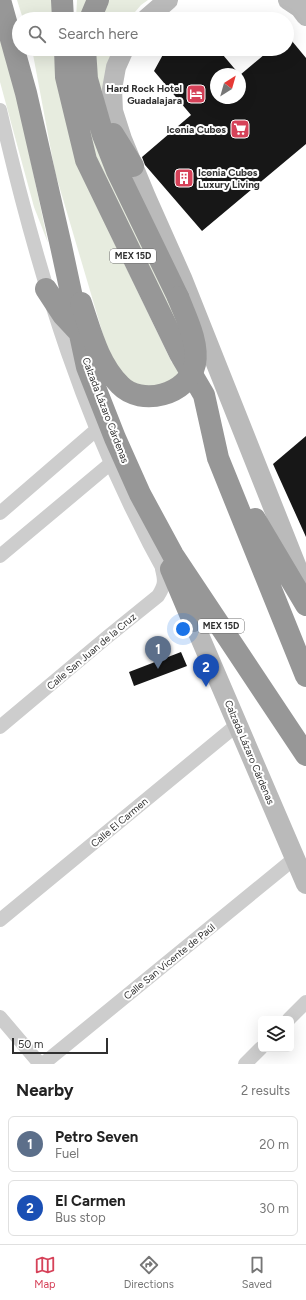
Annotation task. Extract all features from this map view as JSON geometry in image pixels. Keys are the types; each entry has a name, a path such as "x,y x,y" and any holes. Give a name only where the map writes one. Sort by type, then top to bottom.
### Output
{"highway":[{"name":"Calzada Lázaro Cárdenas","path":"0,0 12,43"},
{"path":"62,0 63,12"},
{"path":"93,12 98,0"},
{"name":"Calzada Lázaro Cárdenas","path":"16,56 26,93 62,246 87,367 115,438 140,494 173,555 306,755"},
{"name":"MEX 15D","path":"65,56 66,77 86,160 180,354 204,394 218,458 306,676"},
{"path":"85,56 87,79 103,135 117,171 178,297"},
{"path":"87,79 112,134 133,166"},
{"path":"62,246 99,355 109,373 121,387 138,396 156,396 166,394 179,387 190,376 194,365 196,352 191,330 178,297 146,197"},
{"path":"46,289 63,314 80,334"},
{"path":"218,458 306,606"},
{"path":"140,494 192,621"}],"street":[{"path":"154,12 168,0"},
{"path":"121,56 116,67 112,89 113,111 122,139 182,278 306,590"},
{"path":"0,110 20,194 46,289 75,376 96,430 130,505 192,621"},
{"path":"0,513 96,430"},
{"path":"0,556 111,463"},
{"name":"Calle San Juan de la Cruz","path":"0,727 158,596 163,587 164,580 161,565"},
{"name":"Calzada Lázaro Cárdenas","path":"192,621 238,724 306,884"},
{"name":"Calle El Carmen","path":"0,920 238,724"},
{"name":"Calle San Vicente de Paúl","path":"43,1064 295,858"},
{"path":"292,1016 306,1002"},
{"path":"0,1017 40,1064"},
{"path":"245,1064 258,1051"}],"shaded area":[{"path":"17,0 52,0 53,12 21,12"},
{"path":"77,0 88,0 85,12 76,12"},
{"path":"105,0 148,0 135,12 100,12"},
{"path":"0,29 8,53 48,243 34,207 0,82"},
{"path":"33,56 56,56 58,81 77,165 172,363 189,353 93,151 75,76 76,56 82,56 98,133 115,176 175,298 190,337 193,352 189,365 183,374 174,382 163,387 148,389 122,377 112,365 55,172"},
{"path":"93,56 113,56 104,105"}],"building":[{"name":"Iconia Cubos","path":"294,43 306,58 306,144 202,231 145,165 142,157 191,115 154,71 162,56 224,56 234,68 210,68 210,104 246,104 246,70 263,56 294,56"},
{"path":"306,436 306,537 273,464"},
{"path":"181,652 187,666 134,686 129,672"}],"place":[{"name":"Hard Rock Hotel Guadalajara","path":"196,94"},
{"name":"Iconia Cubos","path":"240,129"},
{"name":"Iconia Cubos Luxury Living","path":"184,178"},
{"name":"Petro Seven","path":"158,669"},
{"name":"El Carmen","path":"206,687"}]}
